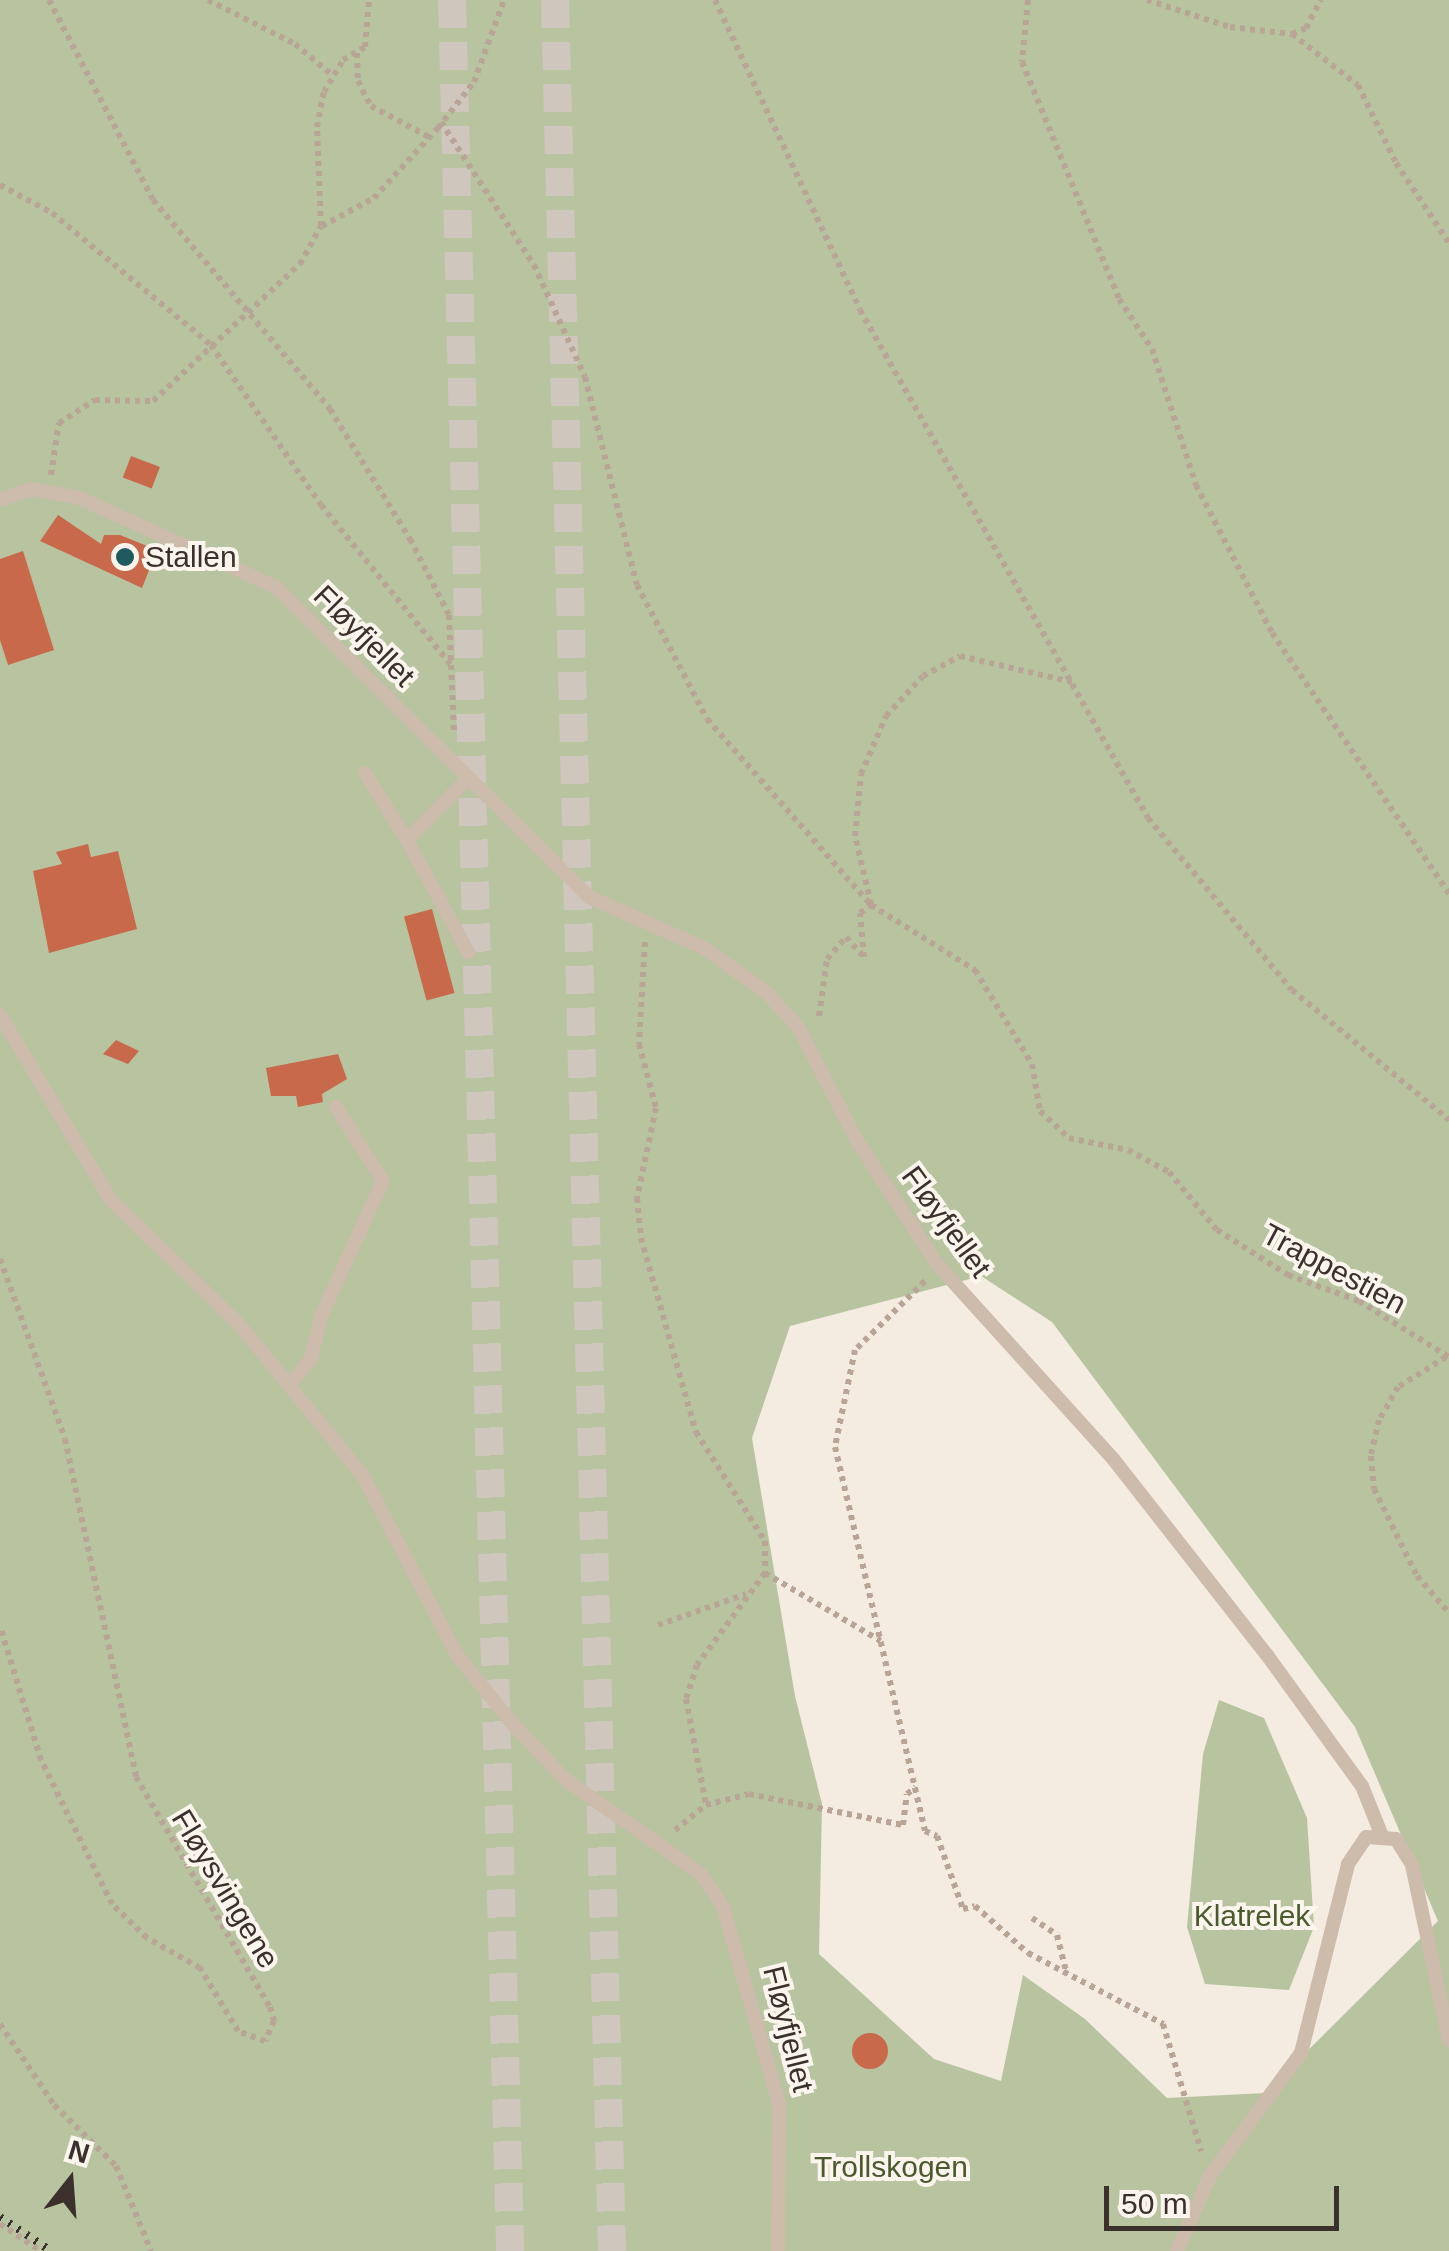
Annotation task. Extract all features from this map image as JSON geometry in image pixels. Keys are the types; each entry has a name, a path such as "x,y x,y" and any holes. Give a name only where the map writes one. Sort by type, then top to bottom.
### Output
{"lane":[{"path":"0,500 51,491"},
{"name":"Fløyfjellet","path":"51,491 276,586 589,897 736,967 812,1050 860,1144 937,1264 1114,1460 1266,1655 1362,1786 1382,1836"},
{"path":"365,773 468,952"},
{"path":"407,840 462,774"},
{"name":"Fløyfjellet","path":"0,1016 110,1198 290,1384 386,1510 457,1655 511,1722 566,1780 701,1874 723,1906 762,2022 779,2104 778,2251"},
{"path":"290,1384 311,1358 322,1314 383,1181 336,1107"},
{"path":"1177,2251 1210,2176 1301,2053 1348,1864 1366,1837 1396,1839 1412,1864 1449,2040"}],"path":[{"path":"49,0 153,200 252,310 330,410 410,538 449,615 462,774"},
{"path":"208,0 296,44 332,74"},
{"path":"51,491 59,423 95,400 153,401 300,264 321,226 317,127 332,74 369,37 369,0"},
{"path":"321,226 374,198 474,82 504,0"},
{"path":"715,0 860,310 1148,818 1292,990 1449,1120"},
{"path":"1028,0 1022,62 1119,298 1152,349 1196,484 1272,633 1449,893"},
{"path":"1148,0 1230,27 1292,34 1306,28 1322,0"},
{"path":"1292,34 1358,85 1396,163 1449,243"},
{"path":"357,52 358,81 370,106 429,137"},
{"name":"Trappestien","path":"441,122 534,264 585,377 637,585 707,719 872,905 974,970 1032,1064 1040,1111 1070,1138 1128,1150 1170,1172 1217,1230 1288,1275 1359,1301 1448,1357"},
{"path":"0,185 52,213 211,345 322,505 451,665"},
{"path":"812,1050 822,978 842,938 864,957 860,913 872,905 856,836 861,774 886,716 922,676 960,656 1072,682"},
{"path":"646,926 637,1009 656,1108 637,1198 641,1238 696,1432 758,1520 765,1573 697,1666 686,1698 687,1733 706,1805"},
{"name":"Fløysvingene","path":"0,1260 65,1439 136,1777 270,2006 274,2021 265,2041 238,2031 200,1968 147,1938 112,1904 41,1760 0,1626"},
{"path":"937,1264 855,1350 840,1398 836,1448 925,1832 936,1836 963,1908 975,1906 1028,1952 1163,2024 1210,2176"},
{"path":"1448,1357 1398,1387 1378,1420 1370,1456 1374,1489 1417,1576 1449,1613"},
{"path":"765,1573 882,1642"},
{"path":"658,1625 710,1610 748,1592"},
{"path":"660,1842 706,1805 749,1794 902,1825 907,1794 916,1786"},
{"path":"1032,1918 1057,1934 1066,1973"},
{"path":"0,2024 54,2106 116,2166 151,2251"},
{"path":"0,2224 42,2251"}],"green space":[{"name":"Trollskogen","path":"0,0 1449,0 1449,2251 0,2251","holes":["981,1276 1052,1322 1355,1727 1438,1921 1265,2093 1167,2098 1085,2019 1023,1975 1001,2081 934,2059 819,1954 822,1804 795,1696 752,1438 790,1326"]},
{"name":"Klatrelek","path":"1219,1700 1264,1718 1307,1818 1314,1927 1289,1990 1205,1984 1187,1927 1203,1754"}],"building":[{"path":"131,456 160,467 152,489 123,477"},
{"path":"58,515 101,544 104,535 120,535 157,550 142,588 40,541"},
{"path":"23,551 54,650 8,665 0,640 0,559"},
{"path":"88,844 91,857 118,851 137,929 49,953 33,871 62,864 56,852"},
{"path":"432,909 455,993 427,1001 404,917"},
{"path":"116,1040 139,1051 128,1064 103,1054"},
{"path":"338,1054 347,1079 322,1094 323,1102 298,1107 296,1096 271,1096 266,1068"},
{"path":"870,2033 883,2038 888,2051 883,2064 870,2069 857,2064 852,2051 857,2038"}],"tunnel":[{"path":"452,0 510,2251"},
{"path":"555,0 612,2251"}],"railway":[{"path":"0,2217 51,2251"}],"place":[{"name":"Stallen","path":"125,557"}]}
